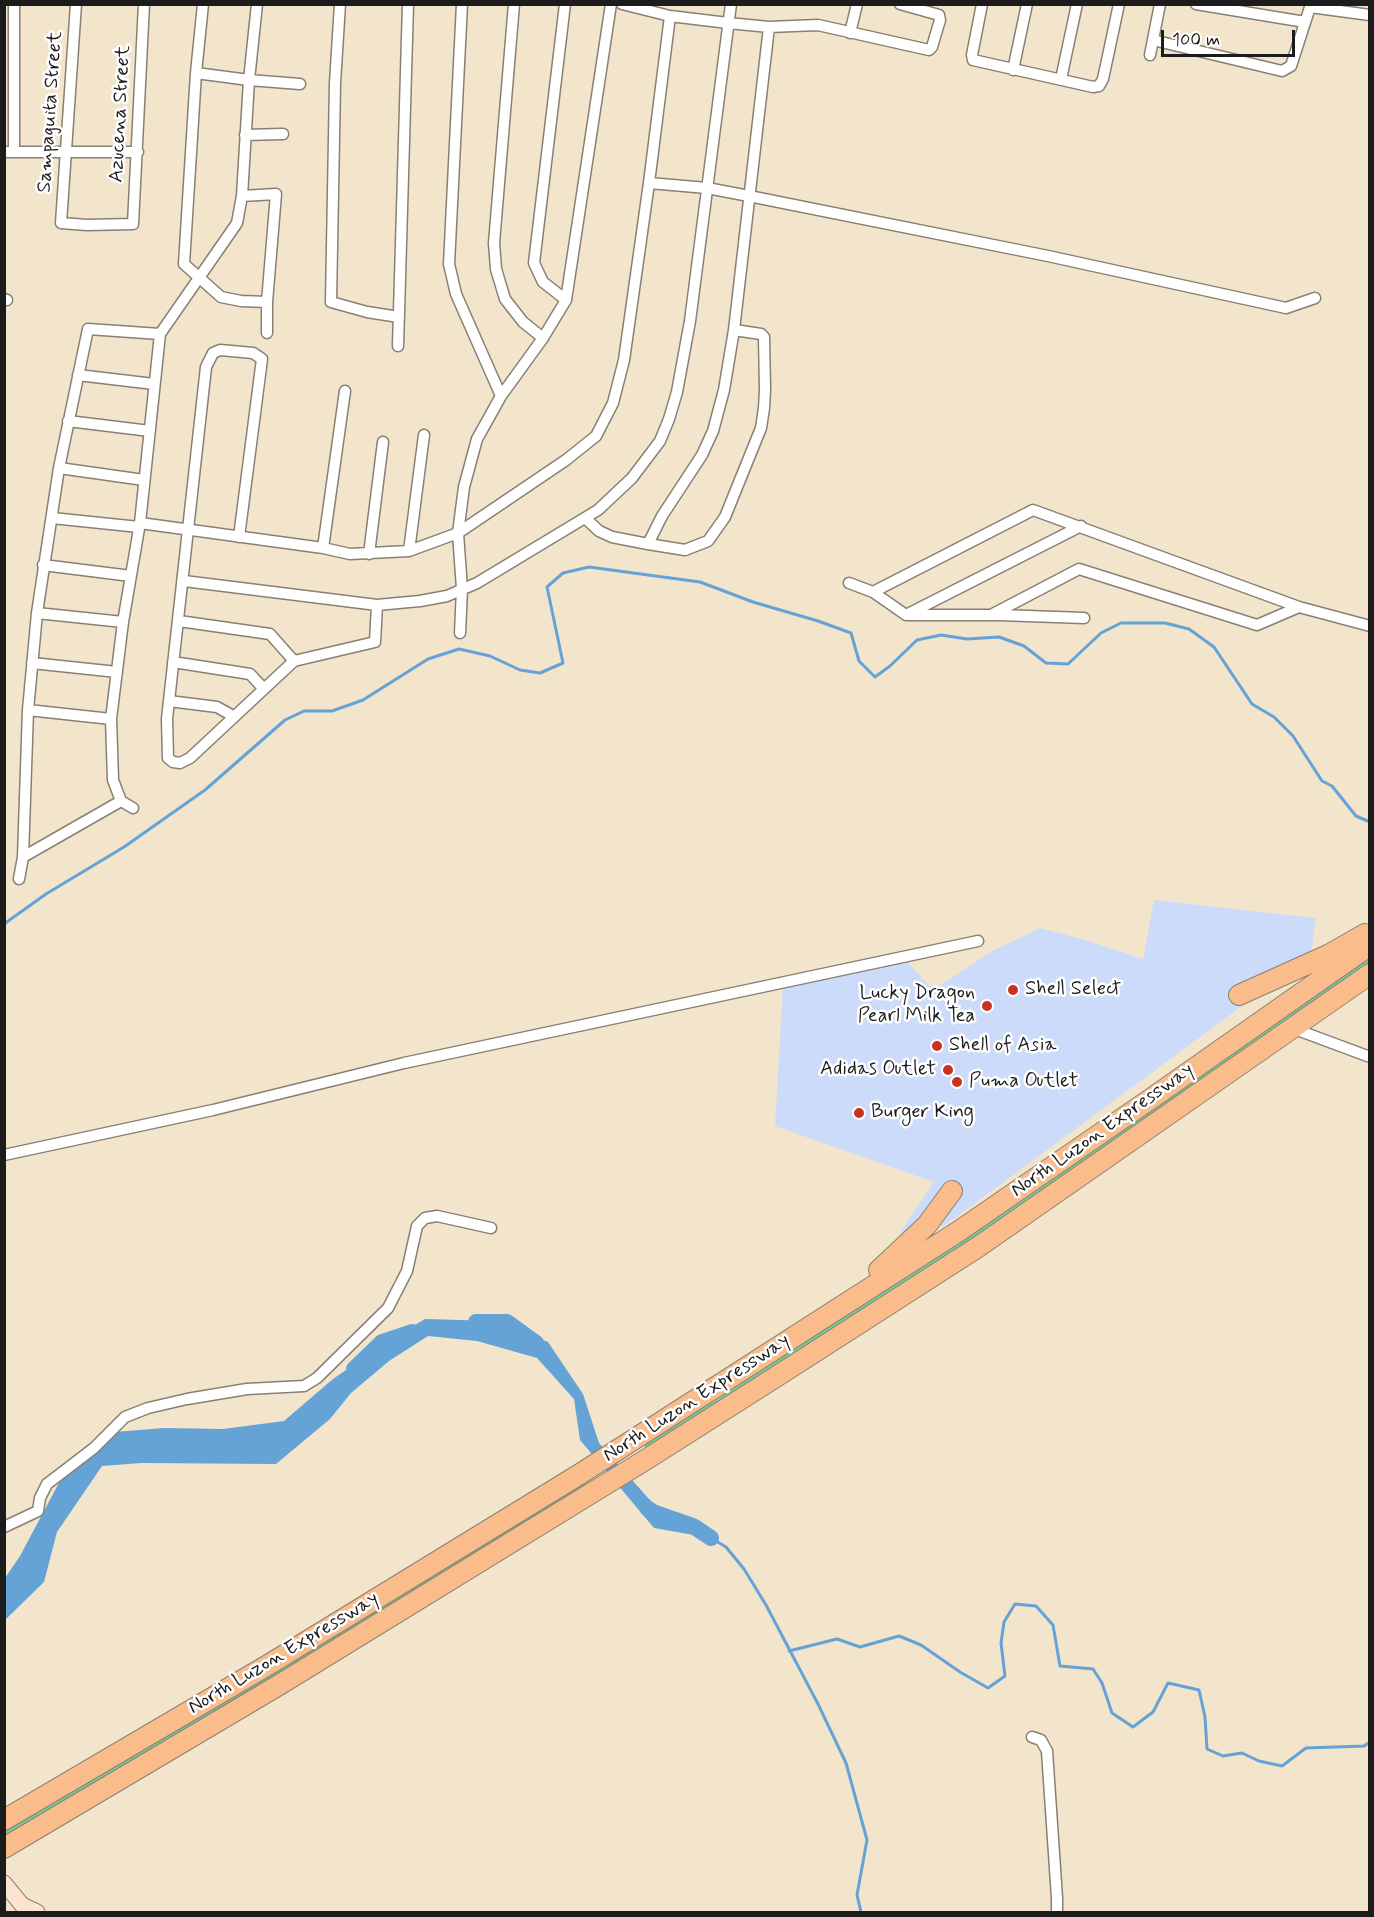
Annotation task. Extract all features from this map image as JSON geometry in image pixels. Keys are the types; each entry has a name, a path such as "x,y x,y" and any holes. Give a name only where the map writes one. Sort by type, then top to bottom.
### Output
{"highway":[{"path":"1239,995 1330,954 1370,931"},
{"name":"North Luzon Expressway","path":"4,1820 268,1665 580,1474 968,1224 1370,945"},
{"name":"North Luzon Expressway","path":"4,1848 279,1685 647,1460 978,1247 1370,974"},
{"path":"742,1370 872,1276 927,1225 952,1191"}],"street":[{"path":"15,4 9,151 138,152"},
{"name":"Sampaguita Street","path":"61,223 76,4"},
{"name":"Azucena Street","path":"61,223 133,224 144,4"},
{"path":"203,4 196,73 184,264 221,297 241,301 267,302"},
{"path":"133,808 121,801 113,780 111,718 123,622 139,525 160,334 237,223 242,196 249,80 257,4"},
{"path":"340,4 335,83 331,302 367,312 399,317"},
{"path":"398,346 408,4"},
{"path":"462,4 449,264 456,294 501,396"},
{"path":"514,4 494,243 496,269 505,299 523,322 543,338"},
{"path":"565,4 534,263 543,282 566,300"},
{"path":"460,633 462,589 458,533 464,487 477,439 501,396 543,338 566,300 611,4"},
{"path":"622,4 670,16 728,23 769,27 818,25 929,50 935,38 939,15 900,4"},
{"path":"184,581 377,605 447,596 477,583 598,510 632,478 660,441 677,392 690,321 731,4"},
{"path":"850,33 857,4"},
{"path":"982,4 972,54 973,60 1093,87 1099,86 1103,79 1119,4"},
{"path":"1013,70 1027,4"},
{"path":"1061,79 1077,4"},
{"path":"1150,55 1160,4"},
{"path":"1196,4 1305,22"},
{"path":"1153,40 1282,71 1291,66 1310,6 1370,15"},
{"path":"52,518 189,529 350,554 409,551 458,533 566,460 596,436 613,403 624,360 670,16"},
{"path":"648,544 662,516 702,455 713,431 724,390 734,330 769,27"},
{"path":"196,73 300,84"},
{"path":"245,135 283,134"},
{"path":"649,183 707,188 749,196 1048,256 1286,308 1315,298"},
{"path":"242,196 276,194 267,302 267,333"},
{"path":"19,879 23,856 28,710 43,565 59,468 88,329 160,334"},
{"path":"585,518 599,531 612,537 648,544 685,550 708,541 725,517 750,457 764,408 765,341 761,334 734,330"},
{"path":"239,537 262,359 253,353 220,350 213,353 206,368 167,719 168,758 173,762 180,763 190,758 294,661 375,642 377,605"},
{"path":"78,375 154,384"},
{"path":"323,548 345,391"},
{"path":"68,421 150,431"},
{"path":"409,551 424,435"},
{"path":"369,554 383,442"},
{"path":"59,468 144,480"},
{"path":"873,592 1033,510 1299,607 1370,627"},
{"path":"906,615 1081,526"},
{"path":"43,565 131,576"},
{"path":"991,615 1078,569 1257,625 1299,607"},
{"path":"849,583 873,592 906,615 1084,618"},
{"path":"37,613 123,622"},
{"path":"179,621 270,634 294,661"},
{"path":"174,662 250,674 263,688"},
{"path":"32,663 117,672"},
{"path":"169,701 217,706 233,716"},
{"path":"28,710 111,718"},
{"path":"23,856 121,801"},
{"path":"4,1155 213,1110 404,1063 978,941"},
{"path":"1291,1028 1370,1056"},
{"path":"4,1527 38,1511 40,1498 47,1484 94,1448 125,1417 147,1408 187,1399 247,1389 304,1386 317,1378 388,1308 407,1271 417,1226 425,1218 437,1216 492,1227"},
{"path":"1032,1737 1041,1740 1047,1751 1057,1912"},
{"path":"6,1885 22,1905 37,1912"}],"shaded area":[{"name":"Shell of Asia","path":"1154,900 1316,918 1311,955 944,1226 903,1237 901,1231 934,1182 775,1126 783,986 905,959 933,990 992,951 1040,928 1143,959"}],"green space":[{"path":"1369,957 1369,968 1094,1161 647,1450 642,1442 716,1400 992,1220"},
{"path":"583,1481 587,1489 341,1639 5,1838 5,1829"}],"water":[{"path":"425,1319 495,1321 548,1342 583,1394 599,1443 674,1524 711,1538 654,1528 580,1440 574,1399 537,1358 477,1341 428,1336 389,1361 351,1393 330,1419 276,1464 141,1463 102,1466 57,1532 44,1582 5,1620 5,1578 20,1556 61,1479 102,1433 164,1428 223,1429 284,1421 333,1379"}],"waterway":[{"path":"4,924 46,894 124,847 205,790 285,720 304,711 332,711 363,700 428,659 459,649 490,656 520,670 540,673 563,663 547,587 563,573 589,567 700,582 753,602 851,633 859,661 875,677 917,640 941,635 967,639 999,637 1024,646 1046,663 1068,664 1101,633 1121,623 1165,623 1189,629 1214,647 1252,704 1274,717 1293,736 1322,781 1332,786 1356,816 1370,822"},
{"path":"476,1322 507,1322 536,1343"},
{"path":"354,1369 382,1342 412,1332"},
{"path":"647,1508 693,1526 711,1538"},
{"path":"711,1538 726,1547 744,1569 766,1605 846,1763 867,1840 857,1895 861,1912"},
{"path":"789,1651 837,1639 860,1647 899,1636 921,1645 988,1688 1005,1676 1001,1643 1004,1622 1015,1604 1036,1606 1053,1625 1060,1666 1093,1669 1102,1683 1112,1713 1133,1727 1153,1712 1168,1683 1199,1690 1205,1717 1207,1749 1223,1756 1242,1753 1259,1761 1282,1766 1306,1748 1364,1746 1370,1742"}],"place":[{"name":"Shell Select","path":"1013,990"},
{"name":"Lucky Dragon Pearl Milk Tea","path":"987,1006"},
{"name":"Shell of Asia","path":"937,1046"},
{"name":"Adidas Outlet","path":"948,1070"},
{"name":"Puma Outlet","path":"957,1082"},
{"name":"Burger King","path":"859,1113"}]}
